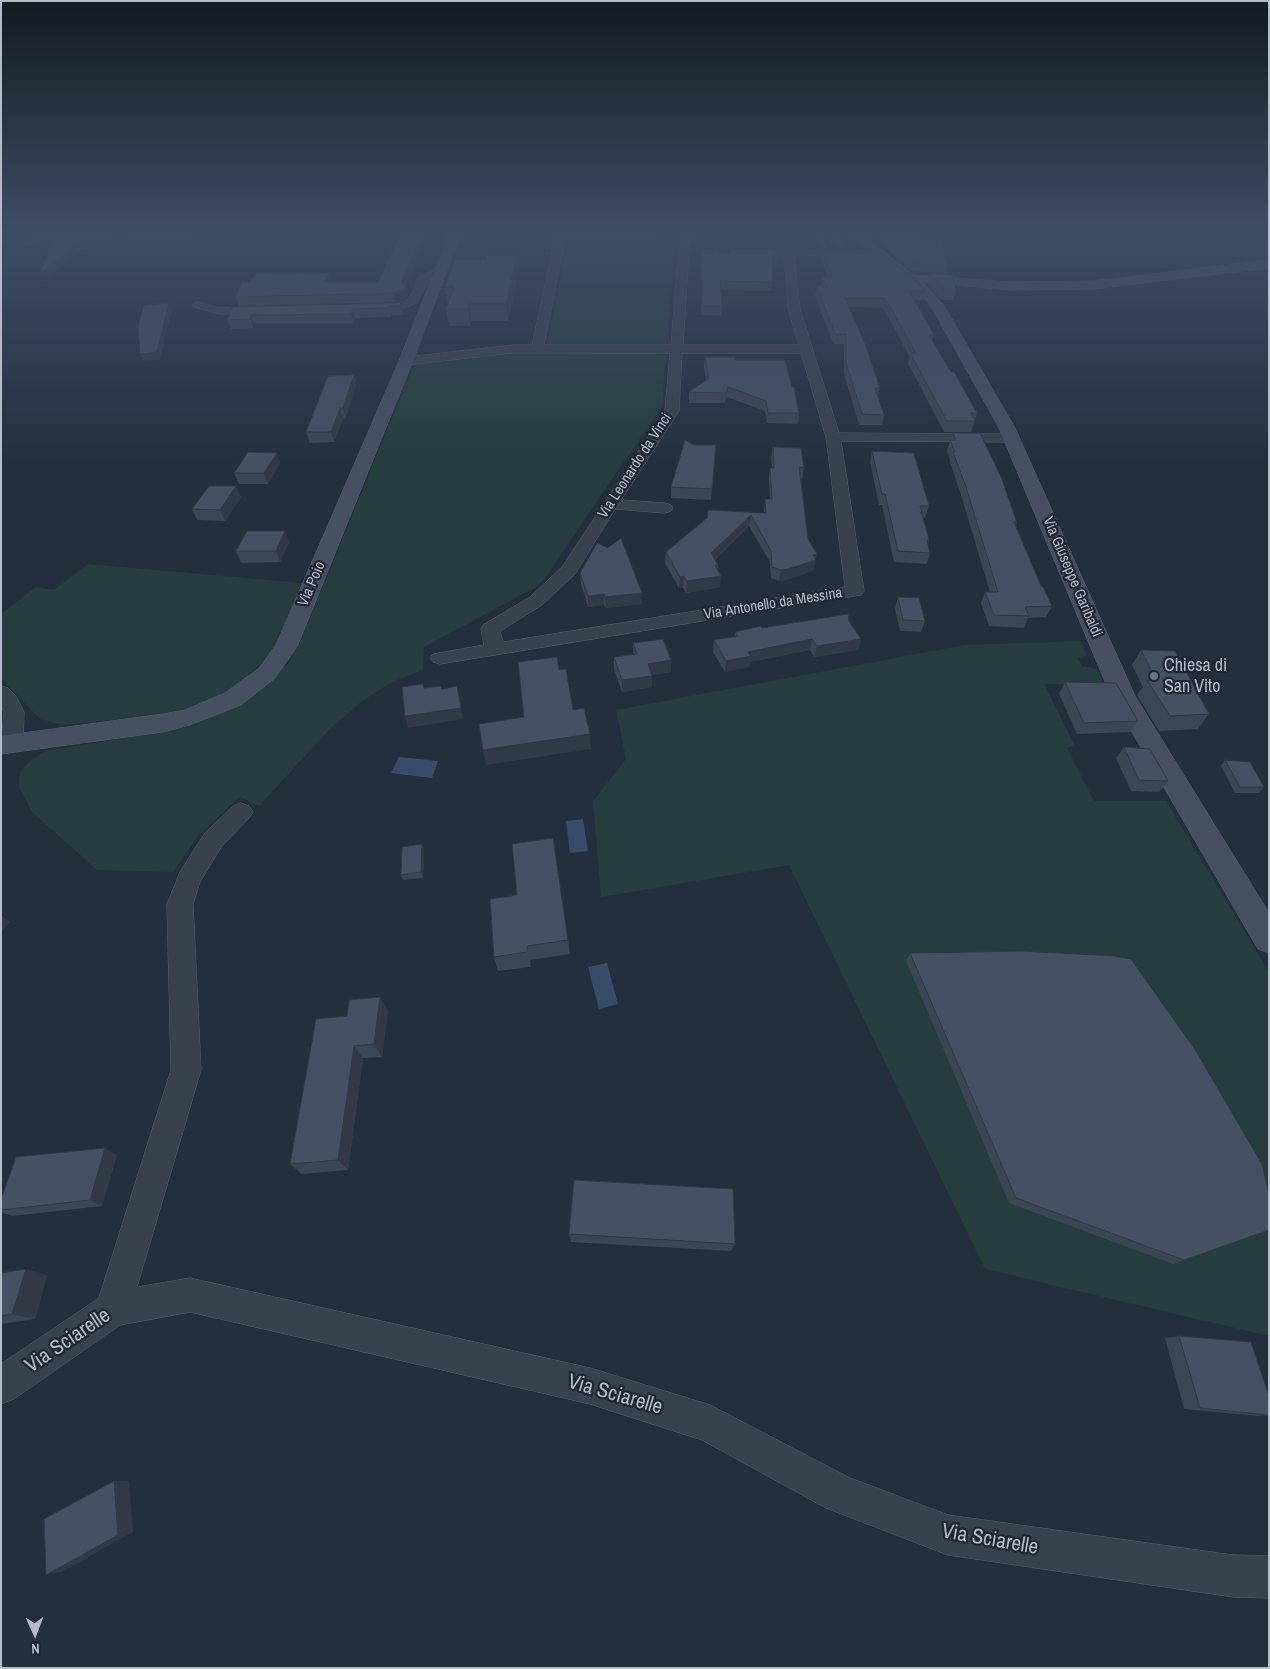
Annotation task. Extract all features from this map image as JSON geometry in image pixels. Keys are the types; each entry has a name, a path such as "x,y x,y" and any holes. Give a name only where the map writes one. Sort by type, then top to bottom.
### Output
{"street":[{"name":"Via Poio","path":"7,745 163,723 190,717 233,699 266,673 286,647 406,361 425,312"},
{"path":"537,349 545,312"},
{"name":"Via Leonardo da Vinci","path":"495,649 490,628 536,601 556,585 569,570 672,411 676,348 682,312"},
{"name":"Via Antonello da Messina","path":"440,658 855,591 833,437 795,312"},
{"name":"Via Giuseppe Garibaldi","path":"941,312 1012,438 1124,696 1269,940"},
{"path":"406,361 513,349 806,349"},
{"path":"833,437 1012,438"},
{"path":"610,504 665,508"},
{"path":"1,693 9,701 14,712 7,745"},
{"path":"113,1310 186,1070 180,904 189,879 213,840 240,812"},
{"path":"1218,855 1269,909"},
{"name":"Via Sciarelle","path":"1,1386 113,1310 190,1295 590,1386 710,1424 840,1494 948,1535 1257,1580"}],"green space":[{"path":"554,312 669,312 667,344 547,344"},
{"path":"656,353 657,355 666,355 662,406 545,578 536,587 424,647 423,670 390,683 361,702 329,730 259,806 240,797 198,836 173,872 97,870 32,812 19,787 20,772 29,762 45,751 193,725 240,704 258,692 289,662 298,647 413,367 418,364 513,354"},
{"path":"88,564 302,583 274,649 248,676 229,691 207,703 160,715 61,725 40,719 1,679 1,614 36,587 54,590"},
{"path":"1081,641 1087,655 1077,658 1082,666 1097,669 1104,685 1044,684 1075,746 1067,748 1094,801 1166,801 1269,972 1269,1336 985,1269 789,865 601,897 593,801 626,759 616,710 965,645"}],"water":[{"path":"399,757 438,761 432,778 391,773"},
{"path":"583,819 588,851 570,853 566,821"},
{"path":"607,963 618,1004 599,1009 588,967"}],"building":[{"path":"142,312 167,312 157,352 140,354 138,326"},
{"path":"230,312 352,312 351,314 251,315 250,319 227,320"},
{"path":"827,312 851,312 865,344 880,388 875,388 884,415 862,414 846,363 846,334 835,334"},
{"path":"893,312 921,312 934,335 929,335 951,372 954,372 977,413 971,413 975,421 947,421 910,353 916,353"},
{"path":"705,357 734,357 735,360 785,360 792,387 794,387 799,413 768,413 766,401 728,387 726,393 689,392 709,378"},
{"path":"354,375 343,408 340,408 331,432 306,432 328,376"},
{"path":"953,433 980,433 1002,479 1017,523 1014,522 1041,586 1052,606 1025,607 1029,616 994,615 985,592 998,592 966,487 953,452 955,452 950,440 956,440"},
{"path":"685,440 694,445 716,445 712,489 671,487"},
{"path":"773,447 801,448 804,468 799,467 808,539 817,554 813,555 816,560 788,569 781,570 772,567 771,551 751,515 711,553 718,565 715,565 721,576 687,581 684,576 680,577 666,552 707,518 708,510 766,513 765,499 772,499 770,468 774,468"},
{"path":"872,451 914,453 929,506 920,506 929,540 927,540 930,553 898,551 885,494 882,494"},
{"path":"248,452 277,453 264,473 234,473"},
{"path":"209,486 236,486 220,510 192,509"},
{"path":"247,531 285,531 276,551 236,551"},
{"path":"621,538 642,593 605,597 604,594 588,596 580,573 597,543 608,548"},
{"path":"898,597 919,598 925,621 903,620"},
{"path":"848,614 849,621 861,639 817,646 812,639 748,652 751,656 726,661 714,640 738,636 735,632 761,626 762,628"},
{"path":"663,639 671,660 648,664 652,676 622,680 614,657 637,654 633,643"},
{"path":"1141,650 1175,651 1209,714 1170,716 1147,680 1157,681"},
{"path":"557,657 559,670 566,669 573,710 584,708 590,734 483,750 479,724 524,717 518,662"},
{"path":"1065,682 1116,683 1138,721 1084,723"},
{"path":"423,684 424,688 441,686 442,689 457,686 461,708 405,716 402,687"},
{"path":"1124,747 1150,749 1168,781 1139,780"},
{"path":"1225,760 1250,762 1264,787 1240,787"},
{"path":"553,838 568,940 527,946 527,952 494,957 490,899 517,895 512,844"},
{"path":"422,844 421,872 401,875 402,847"},
{"path":"1021,951 1115,956 1131,959 1196,1051 1262,1164 1269,1194 1269,1230 1184,1260 1016,1198 910,953"},
{"path":"380,997 374,1044 354,1046 338,1160 290,1164 316,1019 347,1016 349,1000"},
{"path":"105,1148 90,1200 1,1210 1,1199 16,1157"},
{"path":"574,1180 733,1189 735,1244 569,1234"},
{"path":"26,1269 12,1314 1,1316 1,1273"},
{"path":"1179,1336 1251,1342 1269,1396 1269,1415 1200,1408"},
{"path":"114,1481 118,1535 46,1575 44,1519"}],"place":[{"name":"Chiesa di San Vito","path":"1154,676"}]}
